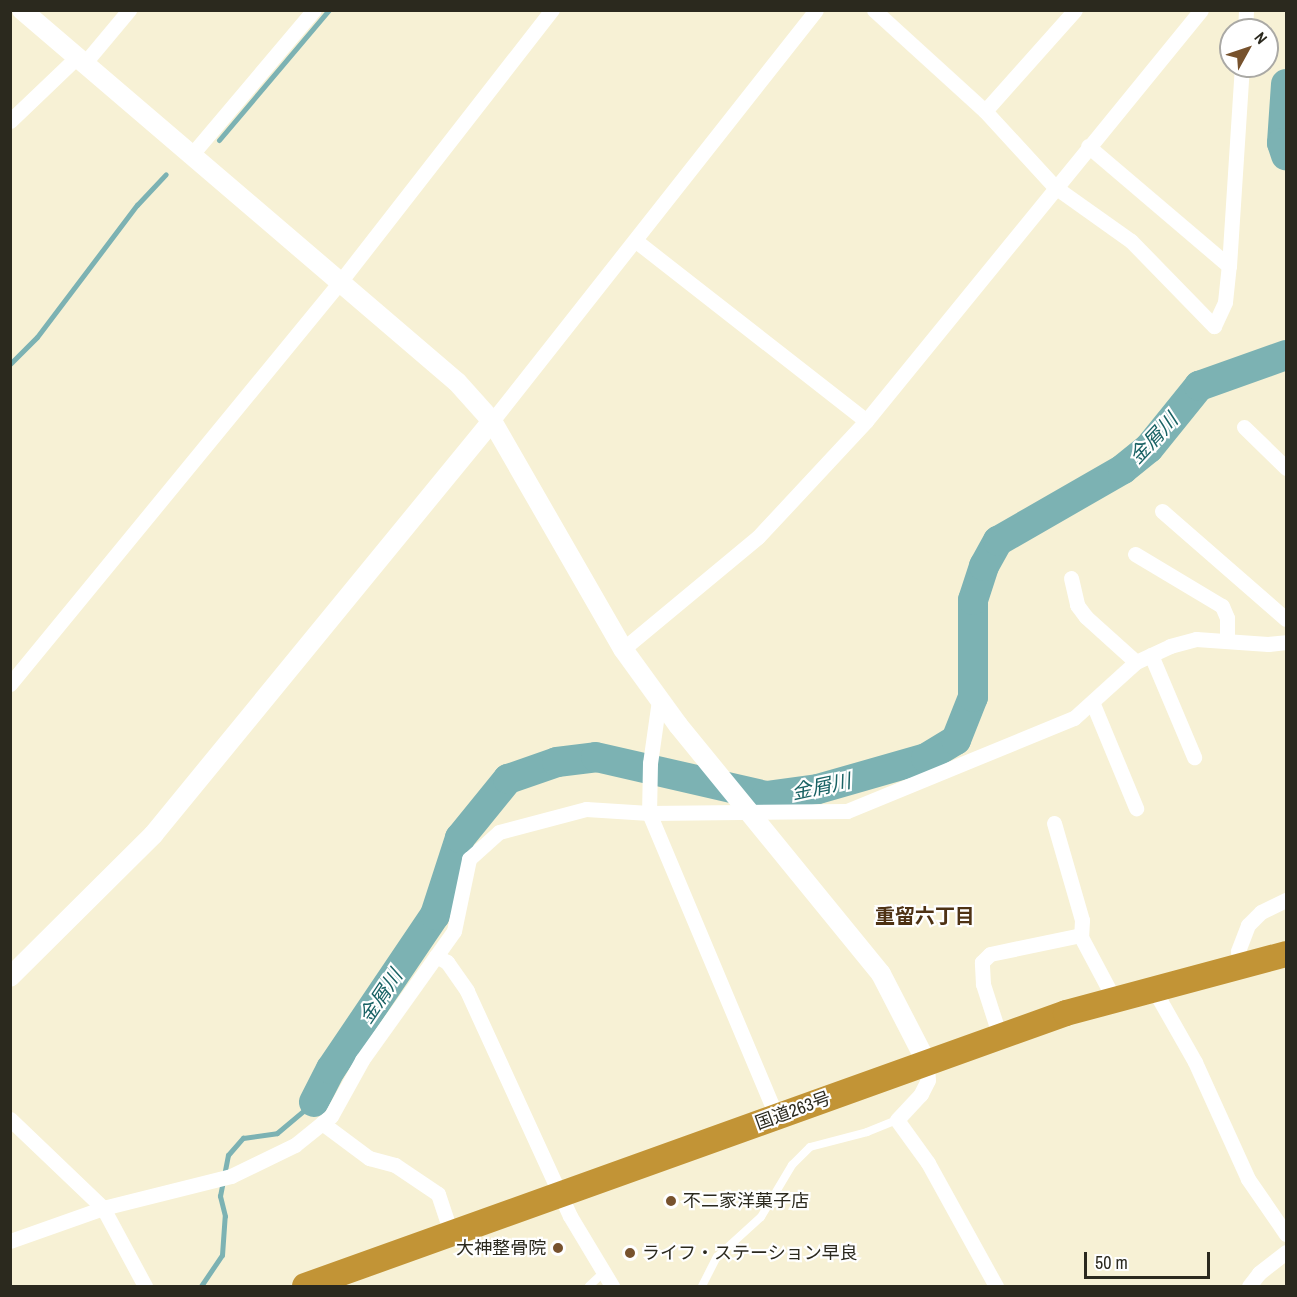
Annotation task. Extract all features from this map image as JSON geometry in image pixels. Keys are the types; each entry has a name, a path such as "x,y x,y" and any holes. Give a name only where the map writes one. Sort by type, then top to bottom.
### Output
{"highway":[{"name":"国道263号","path":"305,1287 1000,1037 1114,999 1240,964 1287,954"}],"street":[{"path":"22,10 79,62 193,153 457,382 492,421 622,649 659,700 881,974 927,1063 928,1080 921,1094 897,1120 928,1163 996,1287"},
{"path":"10,122 79,62 129,10"},
{"path":"193,153 314,10"},
{"path":"10,684 340,282 552,10"},
{"path":"10,977 153,835 492,421 816,10"},
{"path":"874,10 985,111 1055,187 1131,241 1214,326 1225,302 1229,266 1241,78"},
{"path":"985,111 1075,10"},
{"path":"622,649 758,537 866,421 1201,10"},
{"path":"1088,146 1229,266"},
{"path":"636,241 866,421"},
{"path":"1244,427 1287,468"},
{"path":"1162,511 1287,619"},
{"path":"1135,554 1222,606 1227,618 1227,641"},
{"path":"1071,578 1077,605 1086,617 1136,662"},
{"path":"10,1241 103,1208 207,1184 231,1176 295,1145 322,1123 330,1116 362,1060 454,931 470,859 499,832 586,809 649,813 847,812 1074,718 1136,662 1151,655 1196,639 1287,642"},
{"path":"1151,655 1194,757"},
{"path":"659,700 650,763 649,813 777,1117"},
{"path":"1092,704 1136,808"},
{"path":"1054,823 1083,920 1081,935 1097,973 1108,984 1114,999"},
{"path":"1240,964 1238,951 1248,925 1261,912 1287,900"},
{"path":"1000,1037 983,984 982,962 990,954 1081,935"},
{"path":"436,956 447,962 467,991 561,1194 602,1274 612,1287"},
{"path":"1153,988 1195,1062 1248,1179 1287,1234"},
{"path":"10,1119 103,1208 145,1287"},
{"path":"322,1123 369,1158 395,1165 438,1194 451,1233"},
{"path":"1249,1287 1259,1273 1287,1252"}],"lane":[{"path":"702,1287 717,1257 761,1217 792,1165 810,1147 867,1132 897,1120"},
{"path":"589,1287 602,1274"}],"waterway":[{"path":"219,140 329,10"},
{"name":"金屑川","path":"1286,84 1282,143 1286,155"},
{"path":"10,364 37,337 137,205 166,174"},
{"name":"金屑川","path":"314,1102 331,1069 435,915 460,838 508,779 557,762 596,757 766,796 818,789 926,758 956,740 973,697 973,600 984,566 998,541 1123,469 1149,448 1199,386 1286,355"},
{"path":"201,1286 222,1255 225,1216 220,1196 228,1155 243,1138 277,1133 314,1102"}],"place":[{"name":"不二家洋菓子店","path":"671,1201"},
{"name":"大神整骨院","path":"558,1248"},
{"name":"ライフ・ステーション早良","path":"630,1253"}],"district":[{"name":"重留六丁目","path":"925,915"}]}
